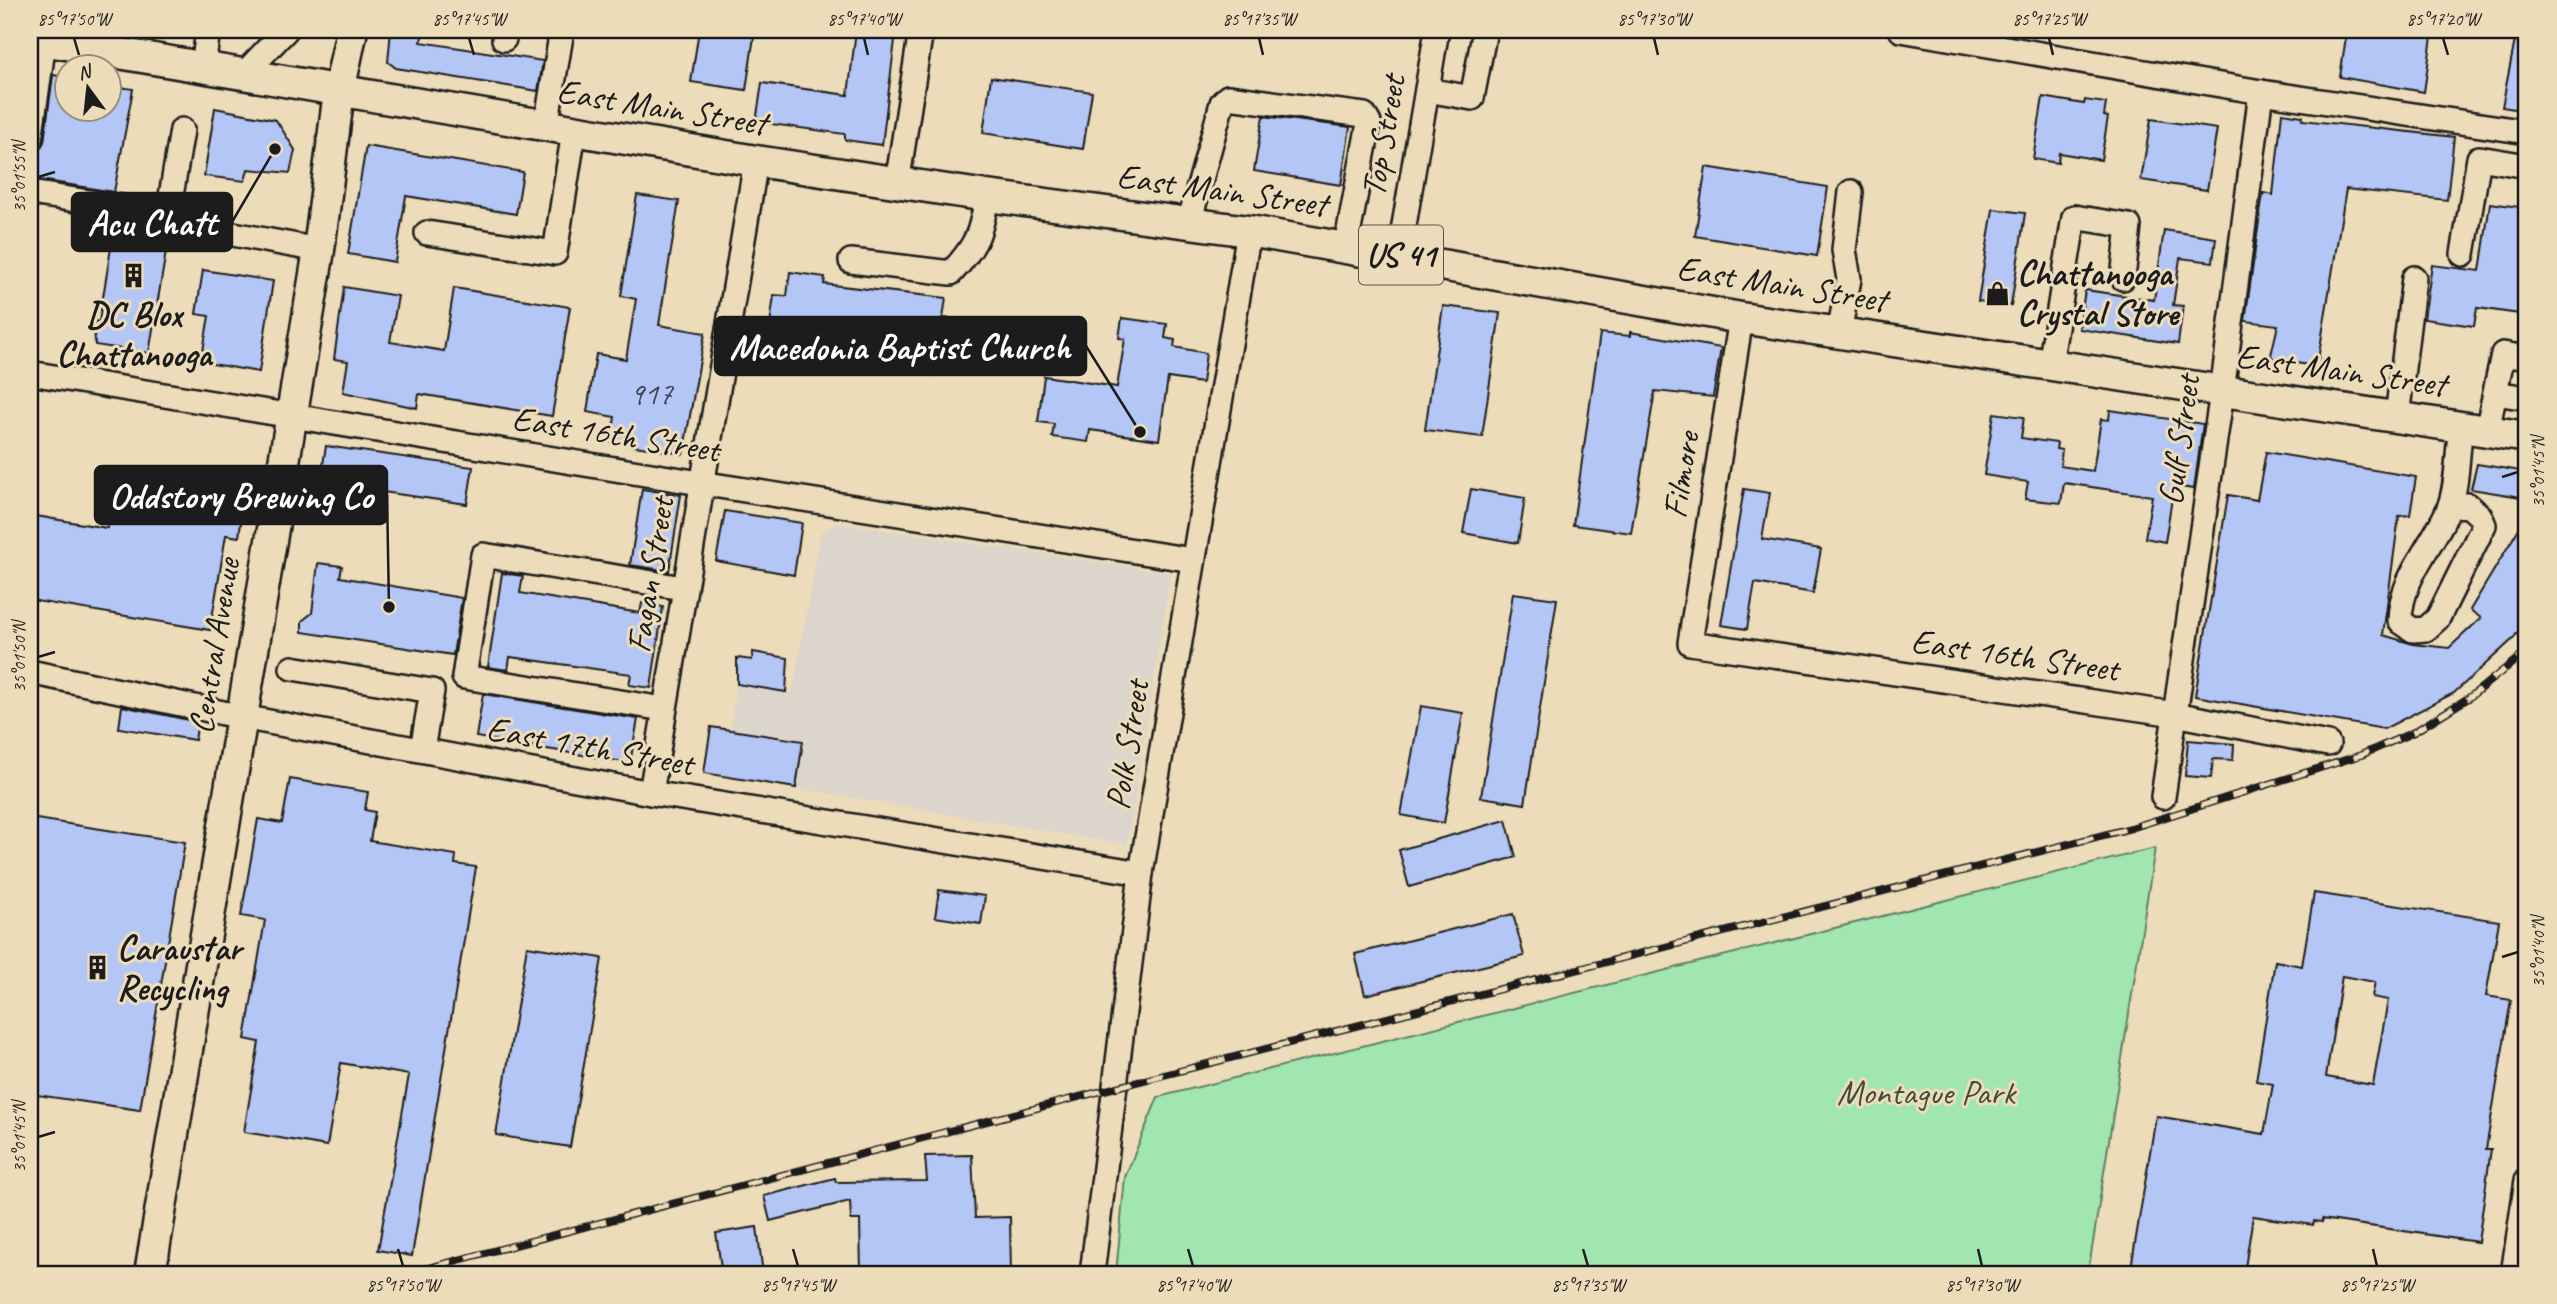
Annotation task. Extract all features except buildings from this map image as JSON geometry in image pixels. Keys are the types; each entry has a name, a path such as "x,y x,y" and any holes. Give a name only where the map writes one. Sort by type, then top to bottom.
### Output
{"main road":[{"name":"Central Avenue","path":"150,1274 319,250 340,91 352,30"},
{"name":"East Main Street","path":"37,40 94,41 203,68 756,162 1346,246 1741,318 2527,437"}],"street":[{"path":"203,68 208,30"},
{"path":"242,75 286,30"},
{"path":"427,233 555,253 562,30"},
{"path":"897,184 921,30"},
{"name":"Top Street","path":"1399,255 1437,30"},
{"path":"1427,90 1472,98 1485,30"},
{"path":"1901,30 1950,34 2261,92 2527,132"},
{"path":"30,140 37,40"},
{"name":"Gulf Street","path":"2163,797 2222,391 2261,92"},
{"path":"1189,223 1222,103 1228,97 1364,115 1369,123 1346,246"},
{"path":"168,214 182,130"},
{"path":"2463,254 2479,158 2527,166"},
{"name":"Fagan Street","path":"651,793 700,483 756,162"},
{"path":"1839,333 1849,279 1843,250 1851,192"},
{"path":"30,193 168,214 179,224 319,250"},
{"path":"851,261 951,273 971,252 981,234 987,197"},
{"path":"2050,365 2074,217 2129,226 2123,278"},
{"name":"Polk Street","path":"1092,1274 1141,873 1249,231"},
{"path":"2397,417 2414,278"},
{"name":"Filmore","path":"1690,643 1741,318"},
{"path":"2450,506 2468,505 2480,516 2484,525 2438,618 2426,629 2413,630 2400,621 2400,605 2411,577 2450,506 2474,429 2495,393 2504,354 2527,358"},
{"name":"East 16th Street","path":"30,373 700,483 1193,560"},
{"path":"2495,393 2527,398"},
{"path":"664,709 464,677 483,555 683,588"},
{"name":"East 16th Street","path":"1690,643 2175,713 2328,744"},
{"path":"292,668 432,691 422,750"},
{"name":"East 17th Street","path":"30,672 242,717 651,793 1141,873"},
{"path":"2513,1274 2527,1180"}],"shaded area":[{"path":"837,523 1171,573 1127,845 796,788 803,741 730,730 737,684 792,693 821,531"}],"green space":[{"name":"Montague Park","path":"2155,848 2088,1274 1116,1274 1125,1177 1158,1097"}],"railway":[{"path":"405,1274 1113,1088 2131,828 2361,755 2414,732 2470,697 2527,651"}],"place":[{"name":"Acu Chatt","path":"275,149"},
{"name":"DC Blox Chattanooga","path":"134,276"},
{"name":"Chattanooga Crystal Store","path":"1997,293"},
{"name":"Macedonia Baptist Church","path":"1140,432"},
{"name":"Oddstory Brewing Co","path":"389,607"},
{"name":"Caraustar Recycling","path":"97,968"}]}
